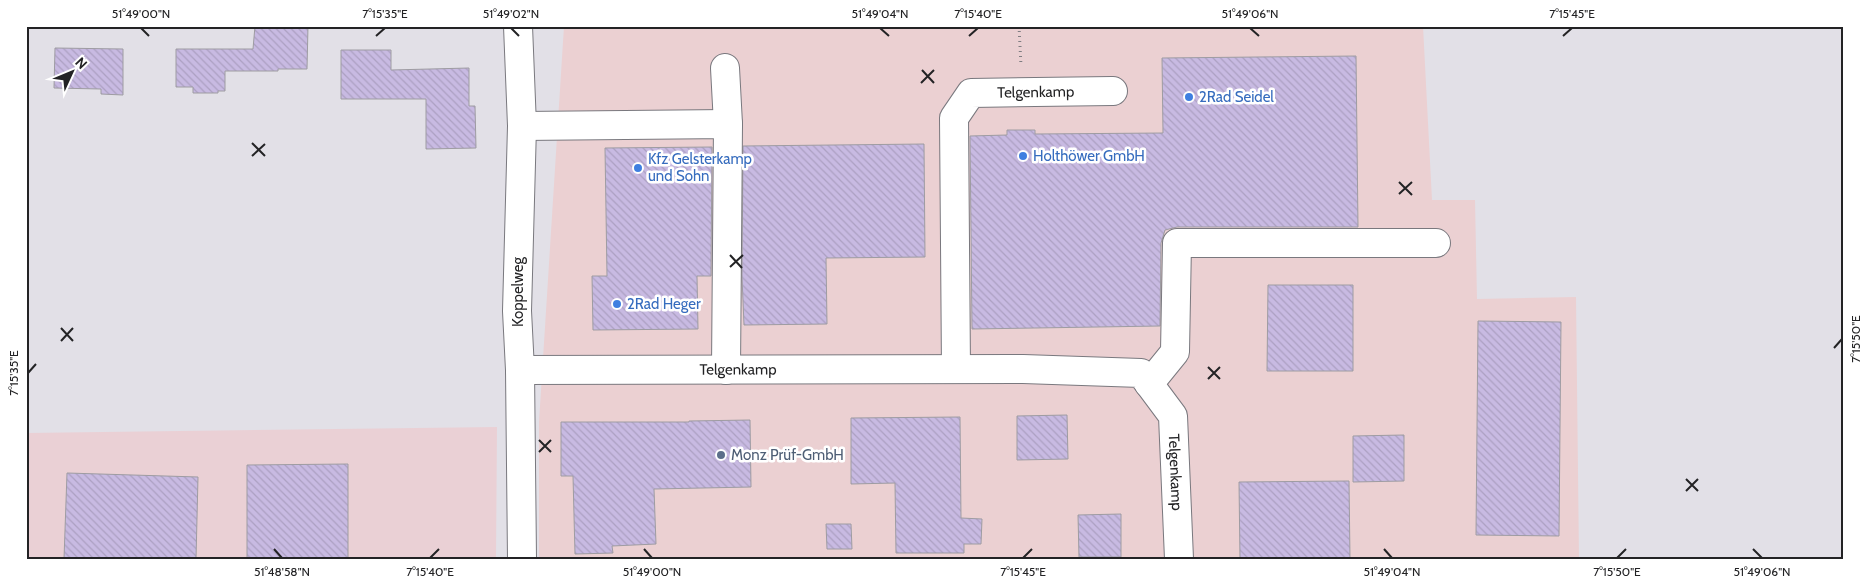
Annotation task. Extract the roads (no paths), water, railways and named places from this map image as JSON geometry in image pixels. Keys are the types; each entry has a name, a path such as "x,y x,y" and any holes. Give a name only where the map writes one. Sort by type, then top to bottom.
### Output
{"street":[{"name":"Koppelweg","path":"518,26 522,126 517,311 520,370 522,559"},
{"path":"725,68 728,124 726,370"},
{"name":"Telgenkamp","path":"956,369 954,118 971,93 1113,91"},
{"path":"522,126 728,124"},
{"path":"1149,384 1175,352 1177,244 1436,243"},
{"name":"Telgenkamp","path":"520,370 1023,369 1141,373 1173,416 1180,559"}],"place":[{"name":"2Rad Seidel","path":"1189,97"},
{"name":"Holthöwer GmbH","path":"1023,156"},
{"name":"Kfz Gelsterkamp und Sohn","path":"638,168"},
{"name":"2Rad Heger","path":"617,304"},
{"name":"Monz Prüf-GmbH","path":"721,455"}]}
